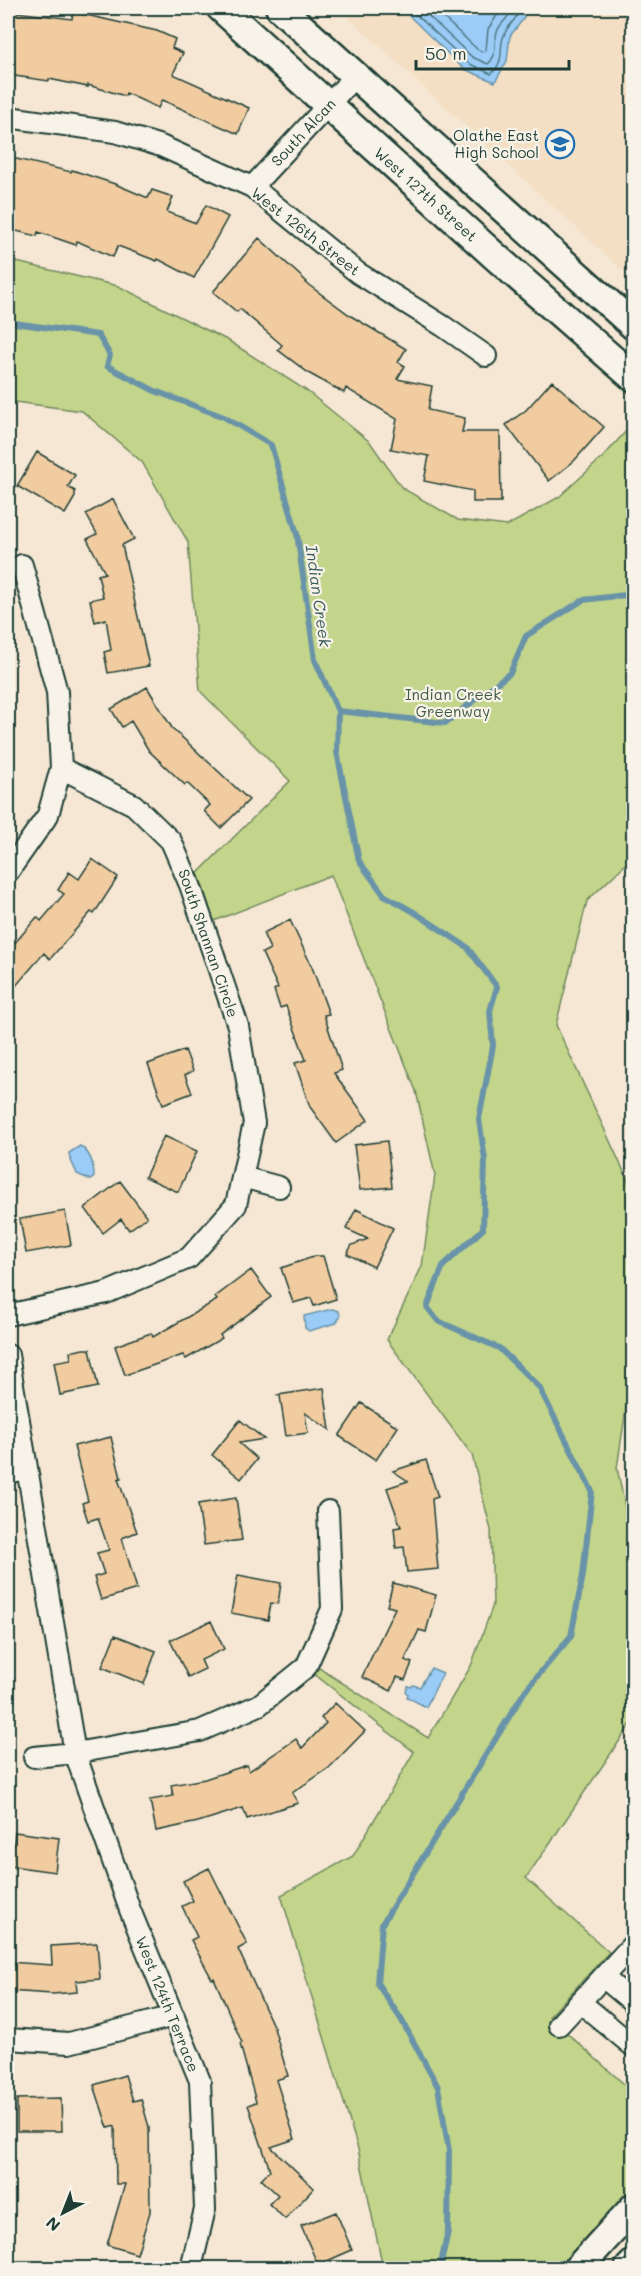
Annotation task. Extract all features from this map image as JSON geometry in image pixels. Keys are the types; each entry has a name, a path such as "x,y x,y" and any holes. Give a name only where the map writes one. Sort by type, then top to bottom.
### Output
{"main road":[{"name":"West 127th Street","path":"221,8 633,378"},
{"path":"280,8 633,326"},
{"path":"578,2268 633,2207"},
{"path":"628,2268 633,2263"}],"street":[{"name":"South Alcan","path":"252,187 355,76"},
{"name":"West 126th Street","path":"8,117 115,132 161,146 252,187 358,273 486,356"},
{"path":"8,872 48,815 61,768 57,692 22,565"},
{"name":"South Shannan Circle","path":"8,1315 106,1293 189,1258 236,1205 254,1123 238,1026 190,885 171,841 134,805 61,768"},
{"path":"242,1177 279,1187"},
{"name":"West 124th Terrace","path":"8,1355 75,1753 130,1910 200,2081 205,2209 197,2267"},
{"path":"8,1473 27,1468"},
{"path":"34,1757 75,1753 200,1731 259,1705 306,1667 332,1609 328,1511"},
{"path":"559,2025 633,1943"},
{"path":"603,1977 633,2004"},
{"path":"580,2002 633,2047"},
{"path":"8,2039 69,2043 174,2016"}],"shaded area":[{"name":"Olathe East High School","path":"338,8 633,8 633,280"}],"green space":[{"name":"Indian Creek Greenway","path":"8,260 118,286 229,341 307,391 370,442 402,488 458,520 507,526 559,497 604,456 633,423 633,857 587,901 556,1025 633,1191 633,1363 617,1468 633,1546 633,1721 526,1878 609,1952 549,2017 633,2092 634,2188 561,2268 383,2268 358,2149 281,1895 353,1856 414,1752 309,1670 313,1664 428,1738 471,1666 493,1605 491,1530 472,1455 387,1340 422,1266 435,1175 416,1091 331,875 214,921 198,873 290,781 200,691 188,542 142,462 82,411 8,401"}],"water":[{"path":"401,8 524,8 524,18 510,36 507,61 495,82 464,69"},
{"path":"80,1146 87,1152 92,1164 94,1177 91,1180 77,1174 70,1158 69,1153"},
{"path":"332,1309 339,1311 340,1317 336,1323 309,1331 305,1328 304,1316"},
{"path":"431,1668 443,1673 426,1707 407,1697 406,1692 408,1686 420,1687"}],"building":[{"path":"8,11 72,19 73,12 157,31 175,39 172,48 183,53 173,74 249,108 238,134 162,100 158,108 126,93 125,96 88,85 88,87 49,79 49,81 8,75"},
{"path":"8,157 71,172 72,170 148,198 152,190 173,197 167,212 196,223 206,205 228,217 194,278 158,259 157,261 118,246 113,257 77,241 76,245 38,232 37,236 8,229"},
{"path":"259,238 306,283 351,316 406,349 398,362 405,366 397,379 432,386 428,410 465,418 462,432 500,432 501,502 473,502 473,491 424,481 429,456 391,449 397,419 346,388 344,393 310,374 278,350 282,345 240,309 237,312 213,292"},
{"path":"552,381 604,427 574,461 549,481 506,425 526,410"},
{"path":"37,452 75,475 68,487 75,491 75,497 65,514 17,486"},
{"path":"113,499 134,539 122,545 149,666 108,673 104,652 111,650 106,619 95,622 90,600 103,597 98,575 105,573 87,539 97,534 86,514"},
{"path":"147,687 172,728 249,800 221,828 204,811 210,805 149,751 131,721 122,727 111,709"},
{"path":"92,859 118,877 94,914 91,912 50,959 44,953 8,995 8,951 37,917 41,921 64,894 58,890 69,872 79,879"},
{"path":"290,920 312,967 329,1014 324,1015 342,1070 334,1073 368,1120 336,1143 310,1107 295,1063 306,1060 286,1006 280,1008 274,990 278,988 262,953 270,949 263,933"},
{"path":"185,1050 193,1071 185,1075 192,1093 163,1104 148,1064"},
{"path":"164,1136 197,1151 178,1192 145,1177"},
{"path":"387,1141 392,1187 360,1190 354,1145"},
{"path":"120,1181 147,1217 129,1230 121,1219 103,1233 85,1208"},
{"path":"356,1209 393,1228 374,1267 347,1254 352,1245 368,1239 346,1229"},
{"path":"65,1211 71,1245 26,1253 20,1219"},
{"path":"316,1256 323,1256 336,1299 314,1306 311,1298 293,1303 281,1268"},
{"path":"251,1270 271,1297 220,1335 222,1338 186,1359 183,1355 125,1375 115,1346 151,1333 153,1337 217,1300 215,1297"},
{"path":"90,1349 98,1387 60,1395 54,1362 71,1359 70,1352"},
{"path":"324,1388 330,1430 305,1413 308,1433 286,1436 278,1395"},
{"path":"361,1403 398,1427 376,1460 339,1436"},
{"path":"240,1420 264,1439 239,1443 257,1459 241,1479 212,1455"},
{"path":"111,1437 121,1478 118,1479 137,1532 122,1538 137,1589 101,1600 94,1577 104,1574 97,1553 109,1550 98,1518 88,1521 82,1503 88,1501 74,1446"},
{"path":"426,1460 438,1497 432,1499 438,1569 407,1572 404,1547 396,1548 394,1528 401,1527 387,1488 408,1481 393,1471"},
{"path":"236,1498 242,1540 204,1545 198,1504"},
{"path":"238,1575 281,1583 278,1604 271,1603 268,1620 231,1613"},
{"path":"393,1583 436,1595 426,1632 419,1630 405,1660 412,1663 405,1680 397,1677 391,1691 362,1677 395,1608 387,1606"},
{"path":"211,1621 224,1649 201,1660 205,1669 188,1677 170,1640"},
{"path":"115,1635 156,1651 144,1684 102,1667"},
{"path":"335,1703 365,1731 329,1768 292,1793 298,1803 247,1819 243,1808 198,1822 156,1831 150,1800 173,1796 171,1785 205,1779 247,1765 249,1771 296,1739 302,1748 326,1723 321,1718"},
{"path":"15,1832 59,1838 55,1872 11,1866"},
{"path":"209,1868 247,1944 238,1949 274,2028 288,2076 276,2080 295,2139 271,2147 314,2188 285,2219 269,2204 278,2195 261,2179 270,2170 248,2105 256,2102 240,2044 242,2043 214,1978 212,1979 191,1940 197,1937 182,1906 193,1901 183,1881"},
{"path":"97,1943 100,1979 76,1981 77,1992 52,1994 8,1991 8,1962 52,1965 51,1946"},
{"path":"125,2075 133,2101 141,2099 149,2127 150,2212 137,2254 107,2245 125,2184 116,2184 115,2126 108,2128 94,2085"},
{"path":"61,2098 62,2131 17,2131 17,2099"},
{"path":"336,2212 352,2250 318,2265 301,2226"}],"waterway":[{"name":"Indian Creek","path":"8,322 98,335 110,355 107,366 155,391 224,417 271,445 297,534 315,660 338,711 445,723 510,673 526,636 583,600 634,594"},
{"path":"338,711 337,752 359,861 384,895 467,947 497,987 490,1011 493,1046 479,1119 485,1160 483,1229 443,1266 427,1307 438,1321 499,1348 539,1387 592,1491 583,1575 571,1636 525,1691 382,1924 377,1983 401,2019 438,2087 449,2151 448,2231 440,2268"}],"place":[{"name":"Olathe East High School","path":"560,144"}]}
